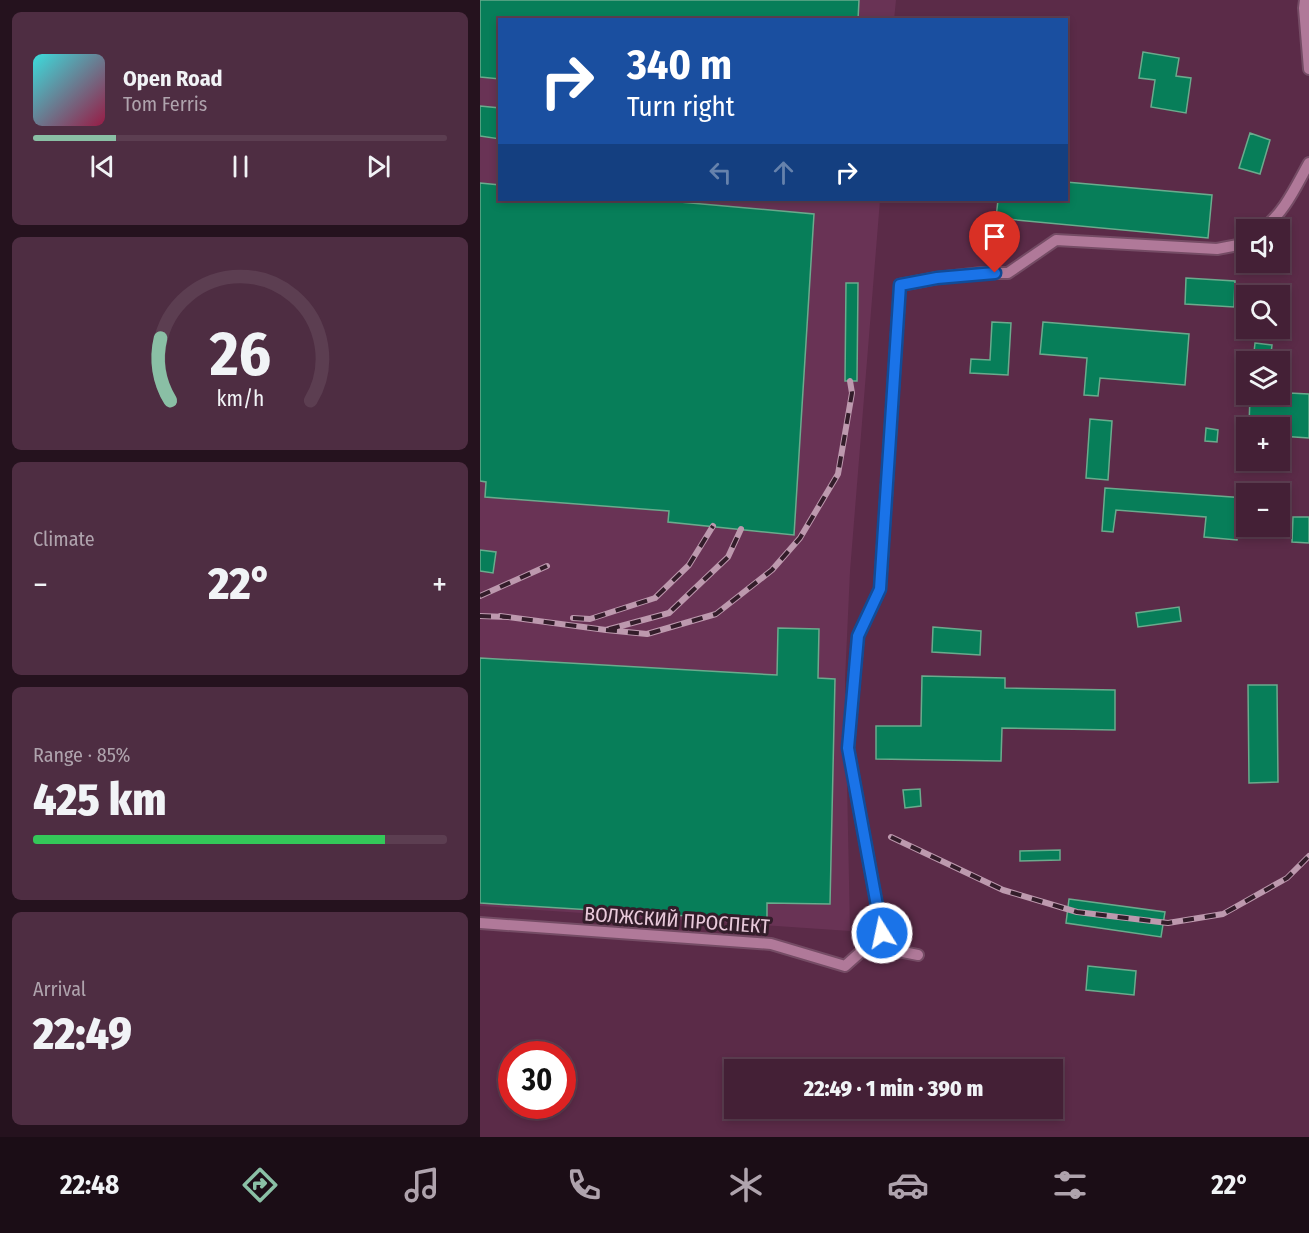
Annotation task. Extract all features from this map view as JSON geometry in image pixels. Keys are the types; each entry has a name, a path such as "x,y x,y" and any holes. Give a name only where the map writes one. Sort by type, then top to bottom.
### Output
{"street":[{"path":"1305,0 1309,69"},
{"path":"1273,219 1290,197 1309,163"},
{"path":"918,955 898,951 882,933 848,748 858,636 880,589 900,285 982,273 1008,273 1056,240 1216,249 1236,245"},
{"name":"ВОЛЖСКИЙ ПРОСПЕКТ","path":"480,923 771,944 845,966 882,933"}],"shaded area":[{"path":"480,0 896,0 894,18 498,18 498,201 880,201 850,571 845,680 850,931 480,906"}],"building":[{"path":"480,0 859,0 858,18 498,18 498,79 480,77"},
{"path":"1143,52 1179,58 1176,76 1191,78 1186,113 1151,107 1155,80 1139,78"},
{"path":"480,106 498,108 498,139 480,136"},
{"path":"1250,133 1270,140 1260,174 1239,168"},
{"path":"1068,182 1212,195 1208,238 996,218 998,201 1068,201"},
{"path":"480,183 498,185 498,201 668,201 814,214 794,535 668,522 669,511 485,497 486,482 480,481"},
{"path":"1186,278 1235,281 1234,307 1185,304"},
{"path":"846,283 858,283 857,381 845,381"},
{"path":"992,322 1011,323 1008,375 970,373 971,359 990,360"},
{"path":"1043,322 1189,334 1185,385 1100,378 1098,396 1084,395 1087,358 1040,354"},
{"path":"1255,343 1272,345 1271,351 1254,351"},
{"path":"1290,393 1309,394 1309,438 1290,437 1290,417 1249,417 1250,405 1290,405"},
{"path":"1090,419 1112,421 1108,480 1086,478"},
{"path":"1206,428 1218,430 1217,442 1205,441"},
{"path":"1105,488 1236,497 1237,540 1204,537 1206,517 1116,510 1113,532 1102,531"},
{"path":"1293,517 1309,517 1309,543 1292,542"},
{"path":"480,550 496,552 493,573 480,571"},
{"path":"1179,607 1181,621 1138,627 1136,613"},
{"path":"933,627 981,631 980,655 932,652"},
{"path":"778,628 819,629 818,678 835,679 830,904 767,903 767,921 480,903 480,658 777,675"},
{"path":"922,676 1005,678 1005,688 1115,690 1115,730 1002,728 1001,761 876,759 876,726 921,726"},
{"path":"1248,685 1277,685 1278,782 1249,783"},
{"path":"920,789 921,806 905,808 903,790"},
{"path":"1060,850 1060,860 1020,861 1020,851"},
{"path":"1069,899 1165,912 1161,937 1066,923"},
{"path":"1088,966 1136,971 1134,995 1086,990"}],"railway":[{"path":"606,630 647,634 716,614 772,570 800,538 838,474 852,393 850,381"},
{"path":"573,618 590,619 655,598 689,565 713,526"},
{"path":"500,616 606,630 669,613 728,557 741,529"},
{"path":"480,596 547,566"},
{"path":"480,616 507,617"},
{"path":"891,837 1003,890 1077,912 1168,923 1223,914 1287,878 1309,856"}],"route":[{"path":"882,933 848,748 858,636 880,589 900,285 937,278 995,273"}]}
